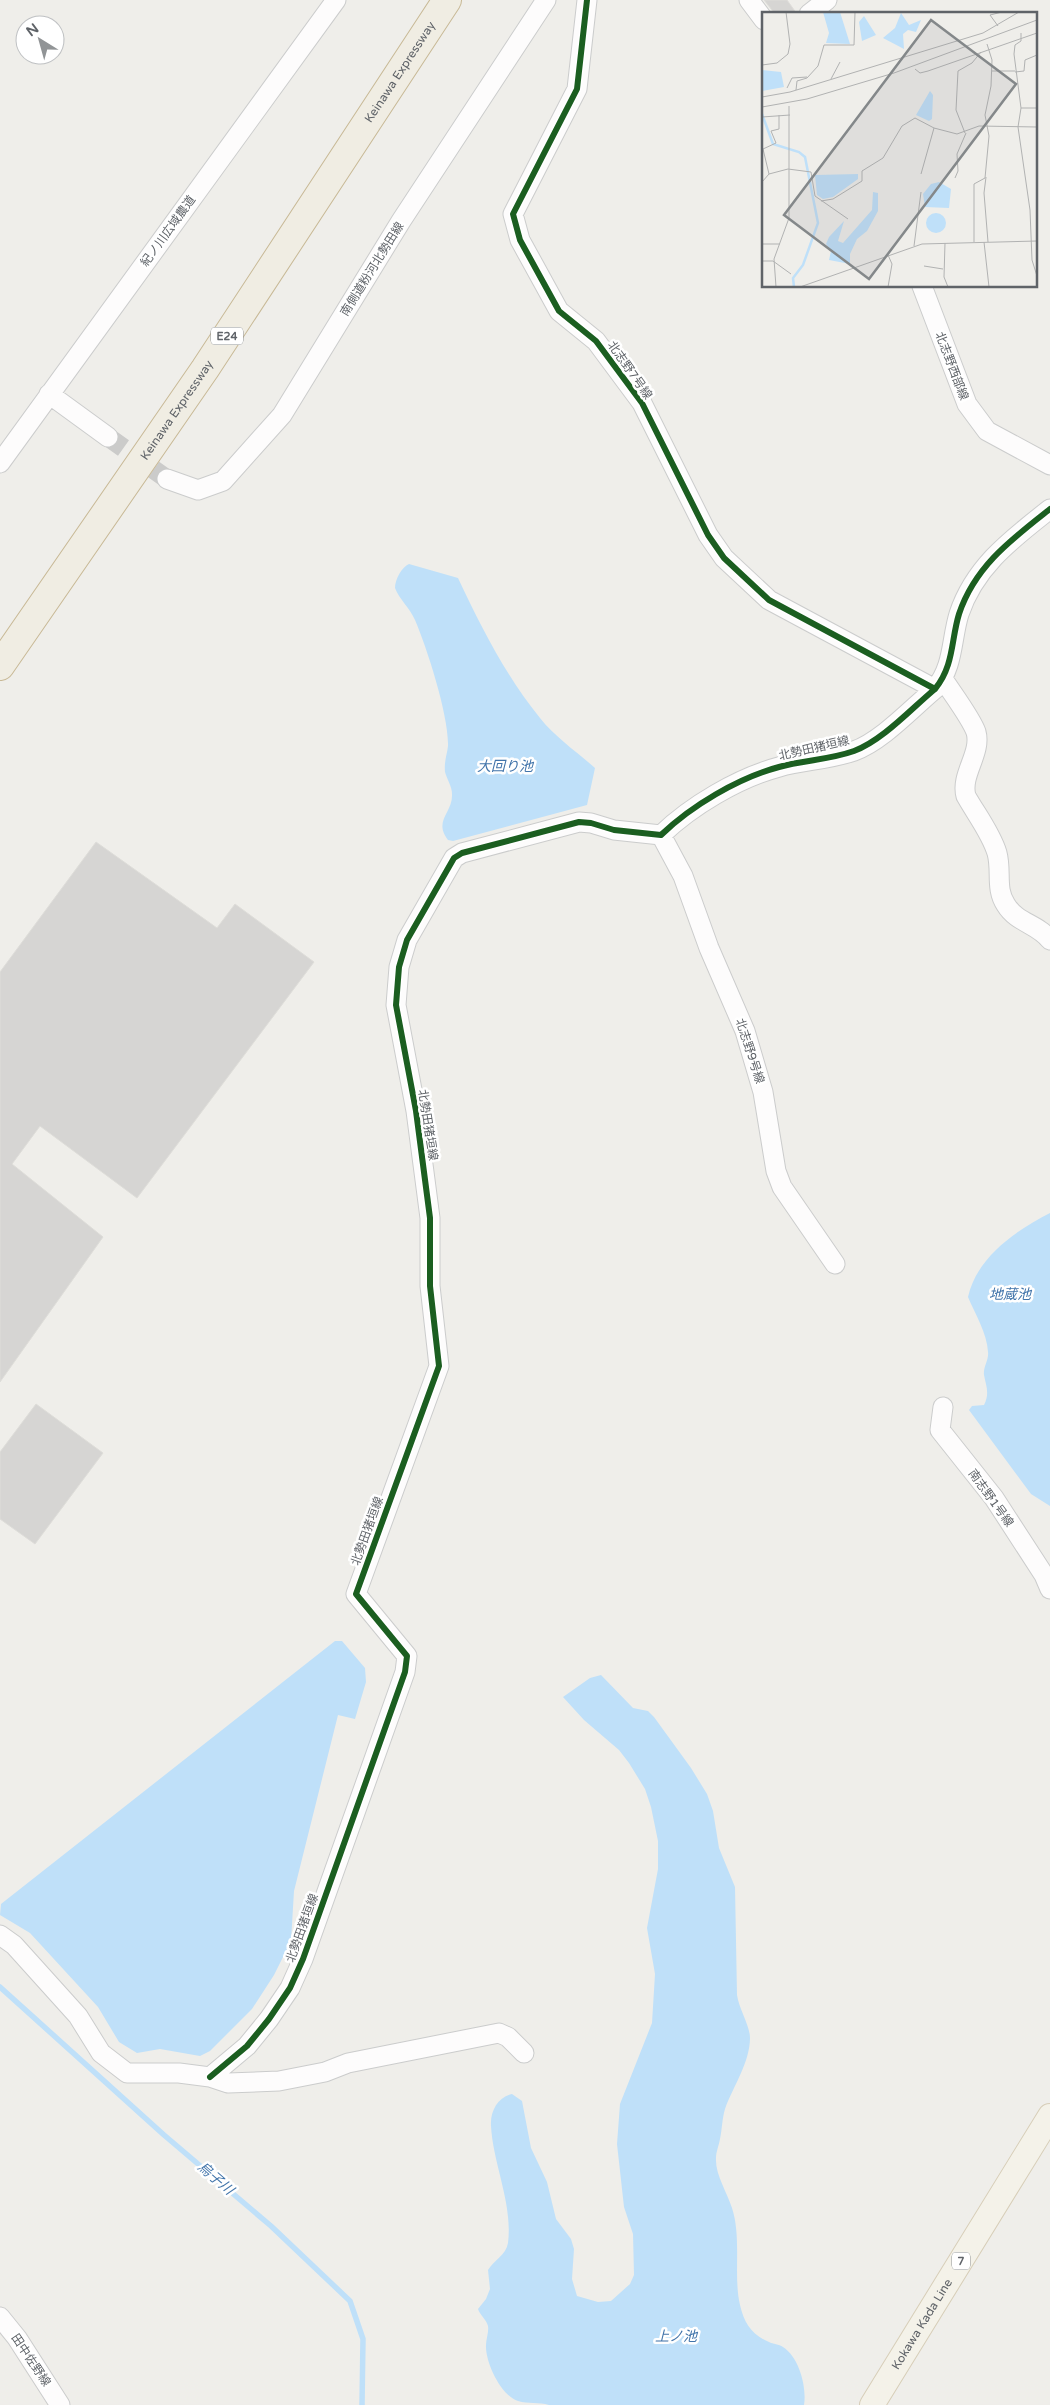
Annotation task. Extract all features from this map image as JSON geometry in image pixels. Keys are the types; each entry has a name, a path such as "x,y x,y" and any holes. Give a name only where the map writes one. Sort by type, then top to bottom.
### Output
{"highway":[{"name":"Keinawa Expressway","path":"0,666 206,369 447,0"}],"main road":[{"name":"Kokawa Kada Line","path":"872,2405 1050,2116"}],"street":[{"name":"紀ノ川広域農道","path":"0,463 336,0"},
{"name":"南側道粉河北勢田線","path":"167,479 198,490 223,482 282,415 401,221 546,0"},
{"name":"北志野7号線","path":"587,0 577,89 513,214 520,240 559,312 596,341 642,404 708,535 724,558 769,600 939,684"},
{"path":"749,0 762,17"},
{"path":"812,12 828,0"},
{"name":"北志野西部線","path":"923,288 967,404 987,431 1050,465"},
{"path":"50,394 108,437"},
{"path":"1050,509 1003,546 984,566 969,591 959,614 939,684 976,733 974,752 964,788 966,796 994,844 998,856 1002,898 1013,915 1022,922 1042,930 1050,940"},
{"name":"北勢田猪垣線","path":"210,2077 247,2046 269,2019 290,1988 306,1950 405,1672 407,1656 356,1594 438,1366 430,1286 430,1218 416,1111 396,1005 399,967 407,940 454,858 462,853 578,822 591,823 614,830 661,835 674,822 726,788 779,767 855,751 874,740 939,684"},
{"name":"北志野9号線","path":"661,835 683,876 710,948 745,1032 763,1092 776,1171 782,1187 835,1264"},
{"name":"南志野1号線","path":"943,1407 940,1430 994,1498 1044,1575 1050,1589"},
{"path":"0,1935 14,1945 78,2016 101,2053 127,2072 180,2073 210,2077 228,2083 279,2081 326,2072 348,2063 499,2033 508,2037 524,2053"},
{"name":"田中佐野線","path":"0,2317 17,2338 60,2405"}],"water":[{"name":"大回り池","path":"409,564 458,578 495,651 528,702 552,732 595,768 587,805 453,841 448,840 442,827 452,801 452,794 445,772 448,746 445,718 431,664 420,632 413,616 395,588 399,574"},
{"name":"地蔵池","path":"1050,1213 1050,1506 1031,1494 969,1410 972,1406 984,1405 986,1401 987,1390 984,1372 988,1355 983,1331 968,1297 980,1270 999,1247 1024,1228"},
{"path":"335,1641 342,1641 365,1668 366,1682 355,1719 338,1715 294,1891 291,1941 274,1975 252,2009 210,2051 200,2056 160,2049 137,2053 119,2042 98,2007 30,1933 0,1915 1,1904"},
{"name":"上ノ池","path":"601,1675 633,1708 648,1711 654,1717 691,1768 707,1794 713,1811 719,1848 735,1887 737,1995 750,2038 744,2065 725,2109 716,2153 716,2164 735,2220 738,2293 744,2317 750,2328 758,2336 781,2346 789,2352 801,2373 805,2398 804,2405 549,2405 518,2401 506,2393 500,2386 488,2360 486,2345 488,2326 478,2309 486,2299 490,2289 488,2270 507,2247 509,2228 491,2126 494,2110 503,2098 512,2094 522,2101 531,2148 547,2182 556,2219 571,2239 574,2249 572,2279 577,2296 598,2302 611,2301 630,2284 634,2275 633,2234 624,2207 617,2144 620,2104 652,2023 655,1974 647,1928 658,1869 658,1841 645,1789 629,1763 619,1750 584,1720 563,1697 590,1678"}],"building":[{"path":"764,0 787,0 796,12 773,12"},
{"path":"96,842 217,928 235,904 314,962 137,1198 40,1126 12,1164 103,1237 0,1382 0,972"},
{"path":"36,1404 103,1453 35,1544 0,1519 0,1452"}],"waterway":[{"name":"烏子川","path":"0,1987 164,2135 271,2226 350,2301 363,2339 362,2405"}],"tunnel":[{"path":"108,437 167,479"}],"cycle path":[{"path":"587,0 577,89 513,214 520,240 559,311 596,341 642,403 708,535 724,558 769,600 935,689"},
{"path":"210,2077 247,2046 269,2019 290,1988 303,1959 405,1672 407,1656 356,1594 439,1366 430,1286 430,1218 416,1111 396,1005 399,967 407,940 454,858 462,853 579,822 591,823 614,830 661,835 686,814 716,794 747,778 788,765 845,754 875,740 935,689 946,671 959,614 975,582 996,555 1050,509"}]}
